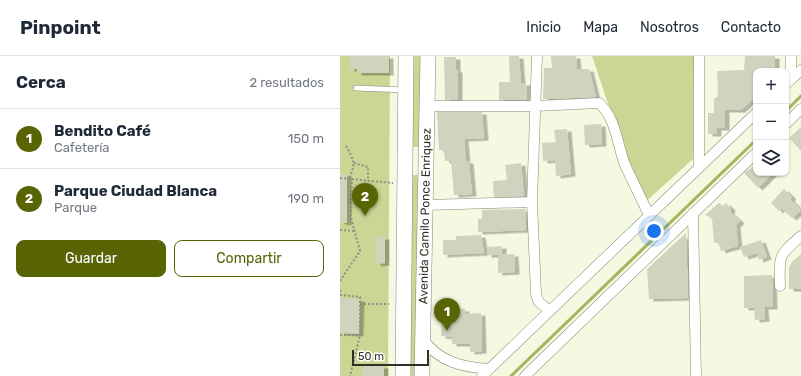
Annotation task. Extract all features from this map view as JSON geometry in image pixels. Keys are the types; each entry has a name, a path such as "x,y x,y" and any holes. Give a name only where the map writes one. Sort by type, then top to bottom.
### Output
{"main road":[{"name":"Avenida Camilo Ponce Enriquez","path":"404,376 406,56"},
{"name":"Avenida Camilo Ponce Enriquez","path":"422,376 428,56"},
{"path":"405,160 427,160"}],"street":[{"path":"537,56 532,202 537,300 540,304 550,310"},
{"path":"699,56 699,168"},
{"path":"789,82 791,56"},
{"path":"789,82 801,70"},
{"path":"427,106 535,106 599,103 605,108 612,120 625,163 649,215"},
{"path":"789,121 801,109"},
{"path":"422,338 431,350 439,356 463,366 485,372 753,116"},
{"path":"524,376 753,155"},
{"path":"426,205 532,202"},
{"path":"692,214 696,376"},
{"path":"780,286 779,260 783,251 801,236"}],"lane":[{"path":"356,88 406,90"}],"path":[{"path":"346,146 354,163 354,168 349,179"},
{"path":"354,163 368,167 368,181"},
{"path":"340,178 393,182"},
{"path":"340,281 360,251 356,231 351,218 352,179"},
{"path":"340,230 356,231"},
{"path":"340,291 341,296 360,297 360,335 350,376"},
{"path":"360,304 389,304"},
{"path":"340,335 360,335"}],"green space":[{"path":"340,56 390,56 388,376 340,376"},
{"path":"413,56 422,56 421,147 413,147"},
{"path":"592,56 694,56 693,159 642,205"},
{"path":"411,175 421,175 419,376 409,376"}],"building":[{"path":"350,56 389,56 389,73 357,73 357,69 350,69"},
{"path":"509,56 519,56 521,83 526,83 527,100 499,100 499,82 510,82"},
{"path":"551,56 576,56 577,69 589,69 596,97 543,99 544,68 552,68"},
{"path":"745,56 775,56 775,68 753,68 753,99 741,110 725,110 725,128 717,128 717,134 708,134 708,113 714,113 714,98 717,98 718,92 717,71 744,70"},
{"path":"444,57 456,57 456,70 458,70 458,100 445,100"},
{"path":"437,112 482,112 484,138 464,139 466,161 469,161 472,194 454,195 451,161 445,161 444,150 439,150"},
{"path":"601,124 602,144 585,145 584,125"},
{"path":"801,127 801,151 789,138"},
{"path":"567,129 571,174 556,176 555,160 543,161 542,143 556,142 554,130"},
{"path":"521,163 524,196 494,197 493,181 507,180 505,165"},
{"path":"753,166 753,176 770,176 758,188 744,173"},
{"path":"340,174 347,174 347,223 340,222"},
{"path":"784,189 792,197 790,199 801,210 792,218 781,208 779,211 771,203"},
{"path":"719,203 723,206 726,203 731,208 730,212 740,221 736,225 738,246 721,251 719,243 714,243 712,218 705,215"},
{"path":"525,209 526,230 478,232 478,219 482,219 482,210"},
{"path":"686,233 688,298 649,299 647,269"},
{"path":"481,235 484,253 443,255 443,240 456,240 456,236"},
{"path":"376,237 385,237 385,263 376,264"},
{"path":"761,240 767,257 759,260 757,253 744,257 740,247"},
{"path":"502,246 502,255 487,255 487,247"},
{"path":"514,254 515,272 498,273 498,255"},
{"path":"801,254 801,289 789,289 789,268 792,262"},
{"path":"772,275 773,307 764,307 765,319 755,320 754,308 744,308 744,276"},
{"path":"340,298 360,299 359,334 340,333"},
{"path":"442,308 465,309 465,314 481,313 482,351 470,352 470,344 452,344 452,337 441,336"},
{"path":"363,365 384,366 384,376 362,376"}],"waterway":[{"path":"789,108 801,96"},
{"path":"511,376 753,143"}],"place":[{"name":"Parque Ciudad Blanca","path":"365,216"},
{"name":"Bendito Café","path":"447,331"}]}
